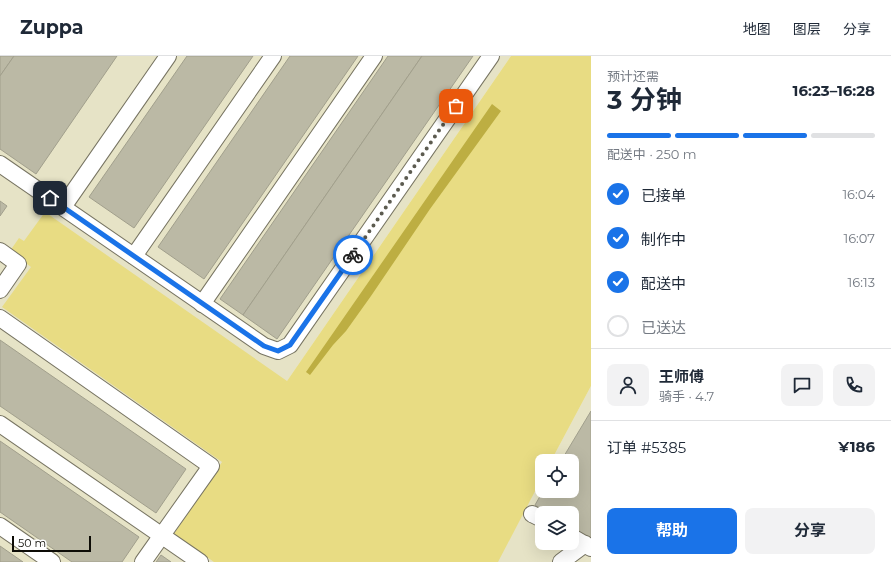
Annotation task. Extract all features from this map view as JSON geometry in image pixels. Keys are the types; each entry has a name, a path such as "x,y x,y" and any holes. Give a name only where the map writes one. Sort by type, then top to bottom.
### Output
{"lane":[{"path":"62,207 168,56"},
{"path":"134,256 273,56"},
{"path":"202,304 374,56"},
{"path":"0,164 264,346 278,351 290,345 492,56"},
{"path":"0,251 18,264 0,290"},
{"path":"0,318 211,466 143,562"},
{"path":"0,424 200,562"},
{"path":"0,526 52,562"},
{"path":"561,562 583,543"}],"shaded area":[{"path":"0,56 511,56 287,381 510,538 535,491 535,498 579,498 579,454 555,454 591,386 591,562 0,562"},
{"path":"511,56 591,56 591,386 555,454 535,454 535,491 498,562 214,562 174,534 222,462 2,307 31,267 10,251 19,238 24,241 45,212 287,381"},
{"path":"492,104 501,111 430,209 346,331 310,375 306,372"}],"building":[{"path":"0,56 14,56 0,76"},
{"path":"14,56 117,56 36,174 0,149 0,76"},
{"path":"187,56 253,56 134,228 89,197"},
{"path":"290,56 358,56 204,279 158,247"},
{"path":"388,56 422,56 243,315 220,299"},
{"path":"422,56 473,56 277,339 243,315"},
{"path":"0,201 7,206 0,216"},
{"path":"0,340 186,469 156,513 0,406"},
{"path":"591,411 591,539 579,532 579,506 535,505 539,498 579,498 579,454 565,454"},
{"path":"0,441 139,537 122,562 72,562 0,512"},
{"path":"0,546 23,562 0,562"},
{"path":"161,555 171,562 156,562"}],"way so far":[{"path":"353,255 456,106"}],"route":[{"path":"50,198 264,346 278,351 290,345 353,255"}]}
